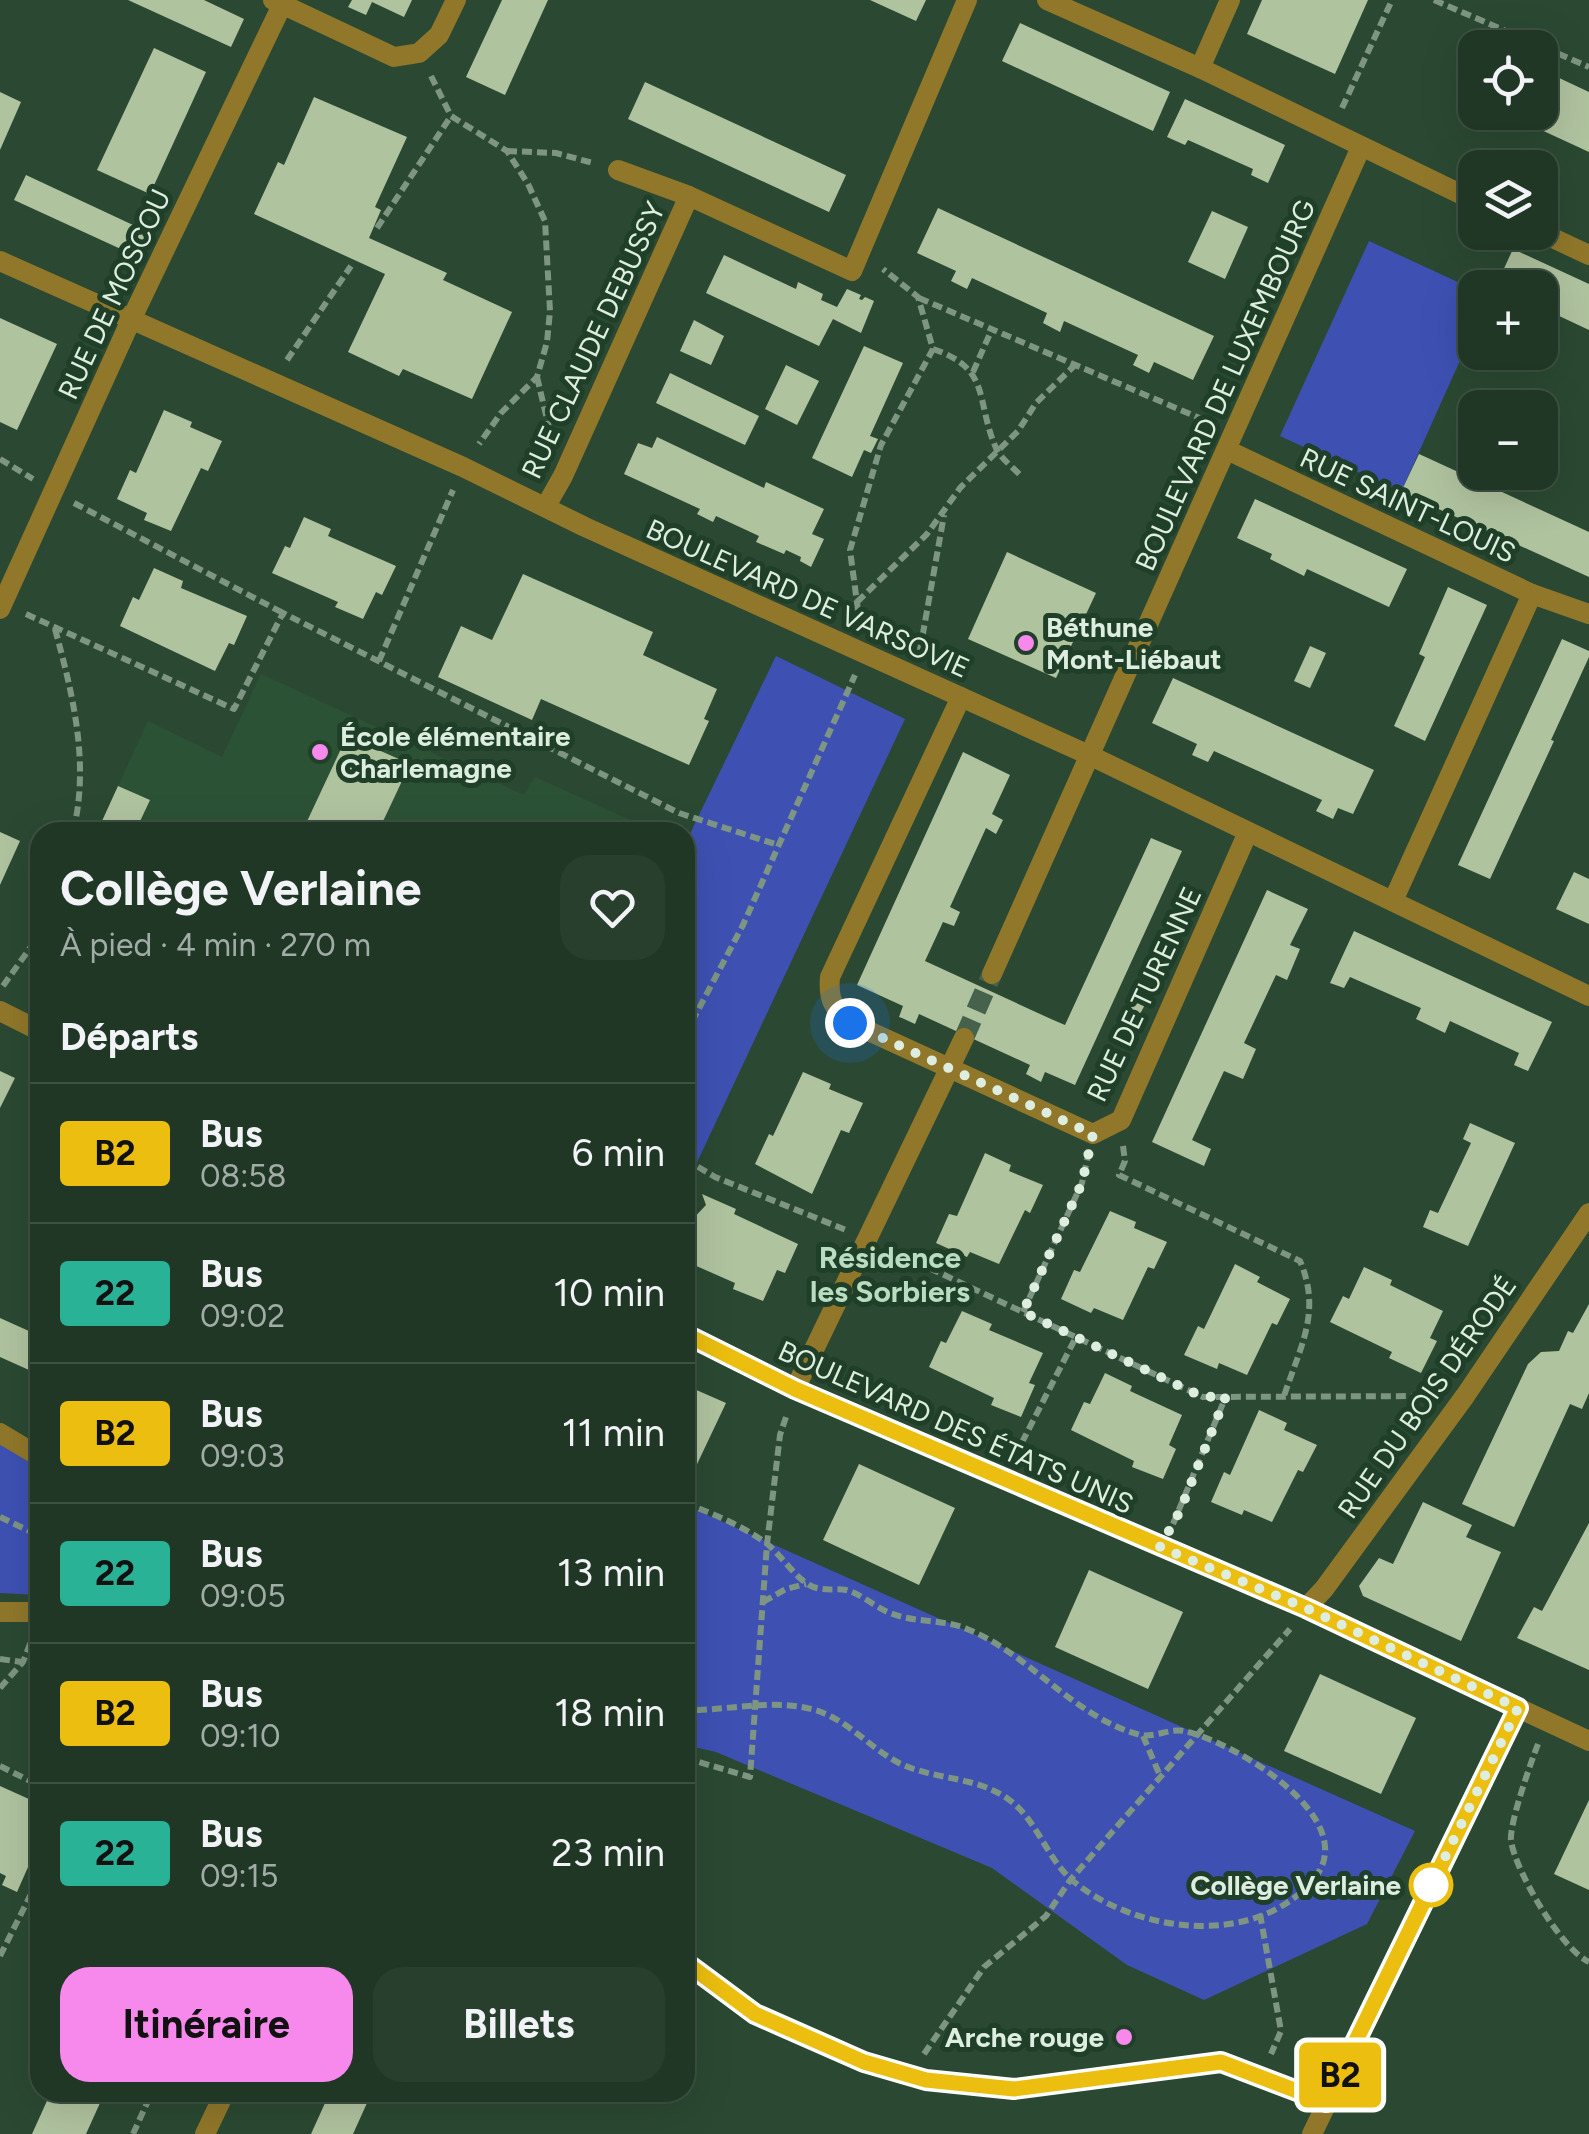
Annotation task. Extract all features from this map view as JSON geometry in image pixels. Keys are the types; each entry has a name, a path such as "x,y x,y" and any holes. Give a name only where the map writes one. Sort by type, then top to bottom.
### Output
{"street":[{"path":"418,53 439,36 456,0"},
{"path":"860,251 967,0"},
{"path":"1047,0 1200,68 1458,193"},
{"path":"1200,68 1230,0"},
{"name":"RUE DE MOSCOU","path":"1,606 278,2 394,58 418,53"},
{"name":"BOULEVARD DE LUXEMBOURG","path":"992,974 1361,147"},
{"name":"RUE CLAUDE DEBUSSY","path":"618,170 689,196 852,271 860,251"},
{"name":"RUE CLAUDE DEBUSSY","path":"546,506 689,196"},
{"path":"1558,240 1589,255"},
{"name":"BOULEVARD DE VARSOVIE","path":"0,261 463,467 1089,756 1589,996"},
{"name":"RUE SAINT-LOUIS","path":"1230,441 1532,594 1393,902"},
{"path":"1532,594 1589,614"},
{"name":"RUE DE TURENNE","path":"961,697 830,977 828,997 835,1010 850,1023 1093,1134 1121,1120 1248,832"},
{"path":"0,1011 30,1025"},
{"path":"795,1389 964,1038"},
{"name":"RUE DU BOIS DÉRODÉ","path":"1306,1608 1324,1589 1464,1396 1589,1213"},
{"name":"BOULEVARD DES ÉTATS UNIS","path":"695,1339 795,1389 1306,1608 1589,1741"},
{"path":"0,1433 30,1451"},
{"path":"0,1612 30,1612"},
{"path":"1312,2134 1518,1708"},
{"path":"695,1969 755,2014 864,2062 926,2080 1014,2089 1221,2062 1326,2102"},
{"path":"206,2134 220,2102"}],"path":[{"path":"1331,133 1392,0"},
{"path":"1434,0 1589,67"},
{"path":"379,661 463,467 501,412 537,377 547,342 550,310 545,221 528,184 508,151 451,116 418,53"},
{"path":"377,228 451,116"},
{"path":"508,151 556,153 618,170"},
{"path":"860,251 918,297 1076,365 1230,441"},
{"path":"272,382 351,266"},
{"path":"695,1020 864,652 850,550 881,445 933,349 918,297"},
{"path":"973,372 992,329"},
{"path":"933,349 958,358 973,372 997,452 1022,476"},
{"path":"857,602 927,534 960,488 1018,431 1036,403 1076,365"},
{"path":"53,492 679,813 778,845"},
{"path":"916,676 945,509"},
{"path":"1,606 234,710 284,613"},
{"path":"55,628 74,698 82,775 75,822"},
{"path":"0,990 30,948"},
{"path":"1121,1120 1125,1161 1120,1175 1300,1262 1312,1306 1284,1396"},
{"path":"1023,1312 1082,1183 1093,1134"},
{"path":"695,1165 715,1177 868,1238 1203,1397 1464,1396"},
{"path":"1003,1479 1076,1337"},
{"path":"695,1761 750,1778 767,1544 780,1435 795,1389"},
{"path":"1160,1547 1180,1511 1226,1396"},
{"path":"695,1507 730,1521 767,1544 807,1584 824,1590 847,1590 894,1615 965,1628 1012,1654 1071,1700 1142,1736 1180,1730 1235,1749 1287,1786 1318,1820 1326,1850 1316,1877 1292,1898 1260,1914 1218,1926 1172,1924 1104,1904 1071,1879 1049,1856 1032,1826 1010,1800 974,1782 902,1764 833,1717 799,1704 695,1709"},
{"path":"0,1517 30,1531"},
{"path":"763,1602 786,1589 807,1584"},
{"path":"922,2057 984,1967 1046,1916 1071,1879 1306,1608"},
{"path":"0,1660 23,1662 0,1688"},
{"path":"1546,1721 1510,1839 1541,1910 1576,1956 1589,1962"},
{"path":"1142,1736 1161,1778"},
{"path":"0,1766 30,1781"},
{"path":"0,1956 30,1896"},
{"path":"1260,1914 1281,2032 1260,2076"},
{"path":"133,2134 147,2102"}],"shaded area":[{"path":"1369,241 1458,282 1458,365 1401,492 1280,436"},
{"path":"776,656 905,719 695,1167 695,823"},
{"name":"École élémentaire Charlemagne","path":"261,674 524,795 535,777 635,822 102,822 148,721 222,757"},
{"path":"0,1444 30,1463 30,1594 0,1593"},
{"path":"695,1509 1415,1831 1367,1924 1204,2000 1127,1965 992,1868 716,1752 695,1747"}],"building":[{"path":"128,0 204,0 244,19 231,47"},
{"path":"352,0 412,0 404,17 372,2 366,15 348,7"},
{"path":"502,0 548,0 505,95 466,77"},
{"path":"870,0 926,0 916,21"},
{"path":"1262,0 1368,0 1335,74 1247,34"},
{"path":"1020,23 1170,92 1153,131 1002,61"},
{"path":"154,48 206,72 150,194 97,170"},
{"path":"1558,77 1589,92 1589,152 1541,130 1558,130"},
{"path":"645,82 846,175 829,212 628,119"},
{"path":"0,92 21,102 0,150"},
{"path":"314,97 407,137 375,207 381,210 369,238 447,273 443,280 512,312 472,399 403,369 399,376 348,352 385,274 254,214 278,162 284,165"},
{"path":"1185,99 1285,145 1268,183 1251,175 1253,169 1188,140 1185,145 1167,137"},
{"path":"26,175 148,232 136,256 14,200"},
{"path":"938,208 1214,336 1193,380 1154,362 1149,373 1133,365 1138,355 1064,321 1060,332 1043,323 1047,313 972,278 967,289 951,281 956,271 917,253"},
{"path":"1212,211 1248,227 1225,279 1188,262"},
{"path":"1515,250 1589,284 1589,330 1558,315 1558,270 1503,270"},
{"path":"724,255 796,289 798,282 823,294 821,300 837,307 847,289 861,295 859,299 874,301 861,333 833,319 819,346 706,293"},
{"path":"0,318 57,344 17,430 0,422"},
{"path":"694,320 724,336 711,365 680,351"},
{"path":"864,346 903,363 870,436 878,439 871,453 864,450 852,477 812,458"},
{"path":"786,365 819,381 797,425 765,409"},
{"path":"670,373 759,416 745,445 656,403"},
{"path":"164,410 222,441 208,471 201,468 171,531 144,520 147,513 117,499 130,470 136,473"},
{"path":"657,437 764,488 766,482 824,509 812,534 824,539 811,567 786,550 784,554 756,542 759,536 716,516 713,522 697,514 700,509 624,474 638,443 652,448"},
{"path":"1419,454 1458,472 1458,490 1497,490 1589,532 1589,577 1401,492"},
{"path":"1255,499 1407,569 1389,607 1307,569 1304,576 1270,559 1272,554 1237,538"},
{"path":"304,517 331,529 328,536 396,566 382,595 376,592 363,619 335,607 338,602 272,573 285,546 290,548"},
{"path":"1007,552 1096,593 1056,678 968,639"},
{"path":"154,568 183,581 181,588 247,616 234,645 229,643 215,671 120,626 133,597 139,600"},
{"path":"523,574 653,632 643,655 717,689 704,719 709,721 689,765 541,699 532,720 438,677 461,626 492,640"},
{"path":"1448,587 1487,605 1425,741 1394,726 1425,657 1419,654"},
{"path":"1562,639 1589,651 1589,657 1490,879 1458,865"},
{"path":"1310,646 1326,653 1310,688 1294,681"},
{"path":"1173,678 1374,770 1353,814 1338,808 1333,819 1316,811 1322,800 1214,751 1208,762 1192,755 1197,744 1152,723"},
{"path":"347,736 410,764 383,822 307,822"},
{"path":"963,752 1010,775 992,814 1003,820 996,834 986,828 950,907 960,912 954,926 943,922 925,961 1051,1019 1065,1025 1151,838 1182,851 1075,1085 1045,1072 1041,1082 1026,1074 1030,1065 919,1014 915,1024 899,1017 903,1006 857,985"},
{"path":"118,786 150,800 140,822 102,822"},
{"path":"0,832 20,841 0,885"},
{"path":"1574,872 1589,879 1589,924 1556,909"},
{"path":"1267,890 1308,909 1290,945 1300,949 1287,980 1276,975 1244,1043 1256,1049 1243,1079 1224,1071 1192,1140 1211,1149 1204,1166 1152,1142"},
{"path":"1179,901 1190,906 1182,920 1172,916"},
{"path":"1354,931 1552,1022 1528,1071 1514,1065 1519,1053 1450,1021 1445,1033 1416,1019 1421,1008 1350,977 1344,988 1330,983"},
{"path":"1138,992 1149,997 1140,1014 1130,1009"},
{"path":"0,1071 15,1078 0,1108"},
{"path":"803,1072 831,1084 829,1089 863,1103 849,1133 841,1130 812,1194 755,1164 769,1134 773,1136"},
{"path":"1470,1123 1515,1143 1468,1246 1423,1227 1430,1210 1438,1213 1471,1143 1463,1139"},
{"path":"985,1153 1011,1165 1009,1171 1043,1185 1030,1213 1025,1210 999,1264 970,1252 967,1257 936,1243 949,1214 957,1216"},
{"path":"702,1194 798,1244 785,1273 777,1270 763,1301 733,1289 735,1283 695,1265 695,1217 706,1205"},
{"path":"1110,1211 1136,1222 1134,1228 1167,1242 1154,1269 1148,1267 1123,1320 1094,1308 1091,1313 1061,1299 1074,1270 1080,1272"},
{"path":"1235,1264 1260,1277 1257,1282 1290,1299 1277,1325 1272,1323 1247,1375 1219,1363 1217,1369 1184,1355 1198,1326 1204,1329"},
{"path":"1364,1267 1392,1280 1390,1285 1443,1311 1430,1338 1437,1341 1421,1373 1389,1358 1392,1352 1330,1322 1343,1296 1349,1299"},
{"path":"1589,1304 1589,1393 1582,1409 1570,1404 1514,1527 1462,1504 1528,1364 1541,1352 1559,1351 1568,1331 1573,1333"},
{"path":"962,1311 992,1324 989,1330 1043,1353 1029,1383 1035,1385 1021,1417 991,1405 994,1398 929,1367"},
{"path":"0,1318 30,1332 29,1370 0,1357"},
{"path":"1105,1373 1132,1386 1130,1391 1182,1415 1169,1445 1176,1449 1163,1479 1132,1467 1134,1461 1071,1430 1084,1402 1090,1404"},
{"path":"695,1389 726,1403 695,1468"},
{"path":"1259,1410 1287,1423 1284,1430 1317,1445 1303,1472 1298,1470 1272,1522 1211,1502 1224,1472 1230,1475"},
{"path":"859,1464 955,1508 919,1585 823,1540"},
{"path":"1423,1502 1472,1525 1466,1537 1501,1552 1461,1641 1363,1596 1359,1586 1379,1558 1393,1564"},
{"path":"1589,1523 1589,1670 1517,1638 1534,1607 1542,1611"},
{"path":"1089,1570 1183,1612 1148,1689 1055,1647"},
{"path":"1320,1674 1416,1718 1381,1794 1284,1751"},
{"path":"0,1786 30,1800 30,1863 17,1892 2,1885 6,1876 0,1873"},
{"path":"1589,1800 1589,1890 1554,1874"},
{"path":"46,2102 100,2102 86,2134 32,2134"},
{"path":"325,2102 367,2102 353,2134 311,2134"}],"tunnel":[{"path":"964,1038 992,974"}],"bus line":[{"name":"B2","path":"695,1339 795,1389 1306,1608 1518,1708 1326,2102 1221,2062 1014,2089 926,2080 808,2040 755,2014 695,1969"}],"place":[{"name":"Béthune Mont-Liébaut","path":"1026,643"},
{"name":"École élémentaire Charlemagne","path":"320,752"},
{"name":"Collège Verlaine","path":"1431,1885"},
{"name":"Arche rouge","path":"1124,2037"}],"district":[{"name":"Résidence les Sorbiers","path":"890,1275"}],"route":[{"path":"850,1023 1093,1134 1082,1183 1023,1312 1203,1397 1226,1396 1180,1511 1160,1547 1306,1608 1518,1708 1430,1888 1431,1885"}]}
